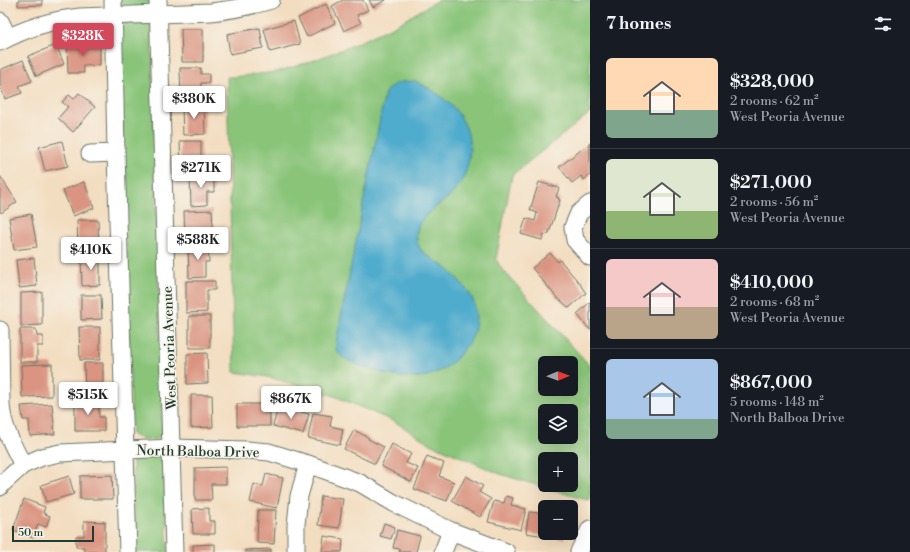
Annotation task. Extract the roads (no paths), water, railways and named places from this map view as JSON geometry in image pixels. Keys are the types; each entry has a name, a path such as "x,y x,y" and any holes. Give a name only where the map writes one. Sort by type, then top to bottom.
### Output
{"street":[{"path":"0,21 4,40 29,28 51,21 80,17 113,8 158,7 193,13 230,10 271,0"},
{"name":"West Peoria Avenue","path":"158,7 174,552"},
{"path":"113,8 128,552"},
{"path":"90,154 116,153"},
{"path":"590,204 579,213 573,227 575,240 590,257"},
{"path":"0,330 2,415 6,430 23,465"},
{"name":"North Balboa Drive","path":"0,487 23,465 42,457 60,453 172,448 254,450 268,452 308,464 360,483 394,503 451,531 506,552"},
{"path":"296,552 296,525 299,496 308,464"},
{"path":"579,552 590,529"},
{"path":"443,552 451,531"}],"water":[{"path":"415,81 438,94 448,102 463,121 468,132 470,145 466,172 455,191 422,220 417,232 417,239 421,250 445,267 469,293 473,299 476,312 476,325 471,340 455,360 434,374 411,378 386,374 368,369 349,361 342,357 336,350 336,342 385,93 395,84"}]}
